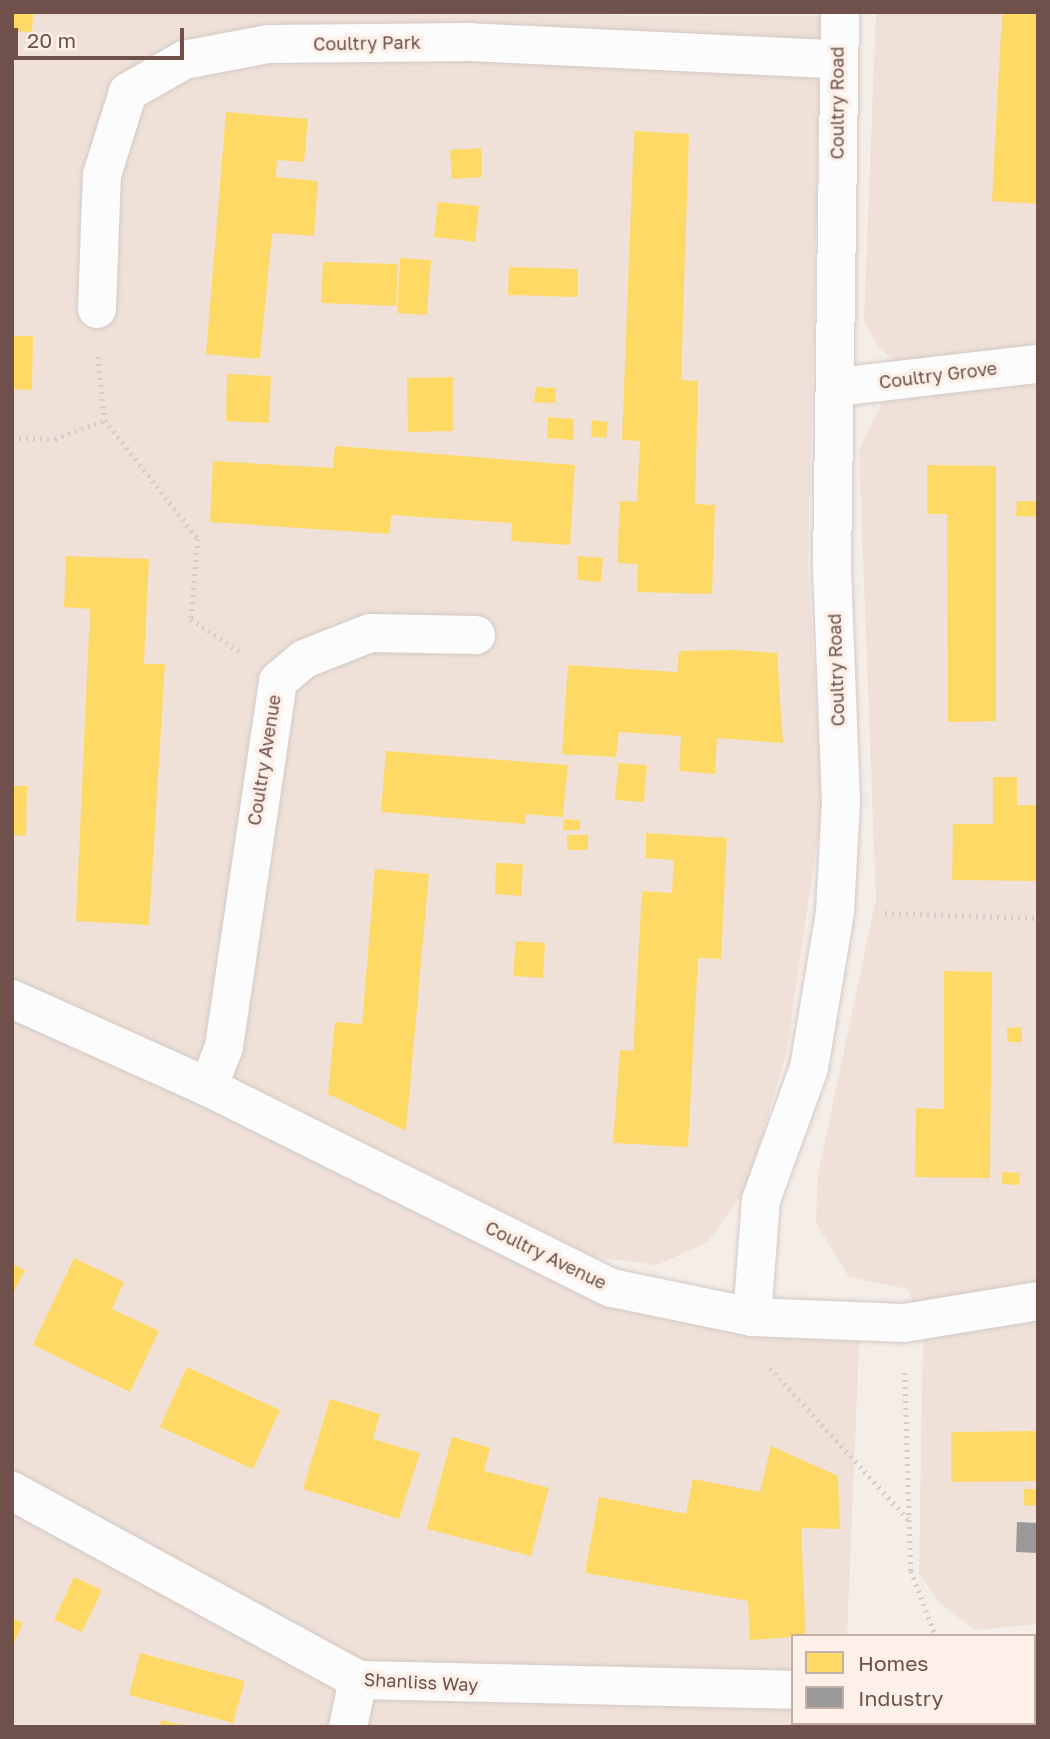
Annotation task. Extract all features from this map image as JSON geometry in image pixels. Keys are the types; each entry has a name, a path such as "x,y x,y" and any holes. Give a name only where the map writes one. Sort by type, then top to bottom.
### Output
{"street":[{"name":"Coultry Road","path":"752,1317 761,1200 809,1068 835,912 841,802 832,565 838,387 836,60 840,12"},
{"name":"Coultry Park","path":"97,309 102,175 128,92 184,60 268,44 469,42 836,60"},
{"name":"Coultry Grove","path":"838,387 1038,364"},
{"name":"Coultry Avenue","path":"208,1087 224,1047 278,681 304,659 370,633 476,635"},
{"name":"Coultry Avenue","path":"12,999 208,1087 612,1288 752,1317 904,1323 1038,1301"},
{"name":"Shanliss Way","path":"12,1491 358,1680 791,1690"},
{"path":"348,1727 358,1680"}],"path":[{"path":"97,309 105,419 198,539 191,619 278,681"},
{"path":"12,438 55,439 105,419"},
{"path":"835,912 1038,918"},
{"path":"904,1323 911,1572 935,1634"},
{"path":"767,1364 909,1520"}],"shaded area":[{"path":"12,12 821,16 808,563 822,807 787,1050 747,1187 708,1242 657,1265 587,1256 12,999"},
{"path":"876,12 1038,12 1038,1624 975,1630 941,1604 919,1574 923,1333 908,1289 849,1277 816,1223 818,1174 876,899 859,450 881,404 915,380 877,345 864,320"},
{"path":"12,1001 586,1277 860,1323 847,1634 791,1634 791,1725 1036,1725 1038,1707 1038,1727 12,1727"}],"building: Homes":[{"path":"12,12 33,12 32,32 12,31"},
{"path":"1002,12 1038,12 1038,204 992,201"},
{"path":"226,112 308,119 304,162 277,160 276,177 318,181 314,236 272,233 260,359 206,354"},
{"path":"634,131 689,134 681,380 698,381 695,504 715,505 712,594 637,592 638,564 617,563 620,501 637,502 640,441 622,440"},
{"path":"481,148 482,177 452,179 450,150"},
{"path":"438,202 479,206 475,242 434,237"},
{"path":"400,258 431,260 427,315 397,313"},
{"path":"323,262 398,264 396,306 321,303"},
{"path":"509,267 578,269 577,297 508,295"},
{"path":"12,336 33,336 32,390 12,389"},
{"path":"227,374 271,376 269,423 226,421"},
{"path":"453,377 453,431 408,432 407,378"},
{"path":"536,387 556,388 555,403 534,402"},
{"path":"548,417 574,419 573,440 547,438"},
{"path":"592,420 608,422 606,438 591,437"},
{"path":"335,446 575,465 570,545 511,541 512,523 391,515 390,534 210,522 213,461 333,468"},
{"path":"927,465 996,466 996,721 948,722 947,514 927,514"},
{"path":"1017,501 1036,501 1037,517 1016,516"},
{"path":"66,556 149,559 144,664 165,664 149,925 76,921 90,609 64,607"},
{"path":"578,556 603,558 601,582 577,580"},
{"path":"734,650 777,653 783,743 717,738 715,774 679,771 681,736 619,732 616,757 562,754 568,665 677,672 679,651"},
{"path":"386,751 568,765 563,817 526,814 525,824 381,812"},
{"path":"618,763 647,765 644,802 615,800"},
{"path":"993,777 1017,777 1017,805 1038,805 1038,881 952,880 953,824 993,824"},
{"path":"12,786 27,786 26,836 12,835"},
{"path":"564,819 580,820 580,830 563,830"},
{"path":"646,833 727,838 721,959 698,958 688,1147 613,1143 620,1050 633,1051 642,891 672,893 674,860 646,858"},
{"path":"567,835 588,835 588,850 567,850"},
{"path":"496,863 523,864 521,896 495,894"},
{"path":"375,869 429,874 406,1131 328,1094 335,1022 362,1024"},
{"path":"516,941 545,943 543,978 513,976"},
{"path":"944,971 992,972 990,1178 915,1177 916,1108 944,1109"},
{"path":"1022,1027 1022,1042 1007,1042 1007,1028"},
{"path":"1002,1172 1020,1173 1019,1185 1002,1184"},
{"path":"74,1258 124,1282 112,1309 159,1331 130,1392 33,1345"},
{"path":"12,1264 25,1270 12,1296"},
{"path":"187,1367 280,1410 253,1469 160,1427"},
{"path":"330,1399 380,1414 373,1439 420,1453 399,1519 303,1489"},
{"path":"1038,1431 1038,1481 951,1482 951,1432"},
{"path":"452,1437 490,1448 484,1471 549,1488 531,1556 427,1529"},
{"path":"771,1446 838,1476 840,1529 801,1528 806,1634 750,1640 748,1601 585,1573 599,1497 686,1514 693,1479 760,1492"},
{"path":"1024,1489 1038,1489 1038,1506 1024,1505"},
{"path":"74,1577 102,1590 82,1632 54,1620"},
{"path":"12,1618 23,1623 12,1647"},
{"path":"140,1653 245,1681 233,1723 129,1695"},
{"path":"161,1720 185,1726 160,1727"}],"building: Industry":[{"path":"1017,1522 1038,1523 1038,1553 1016,1552"}]}
